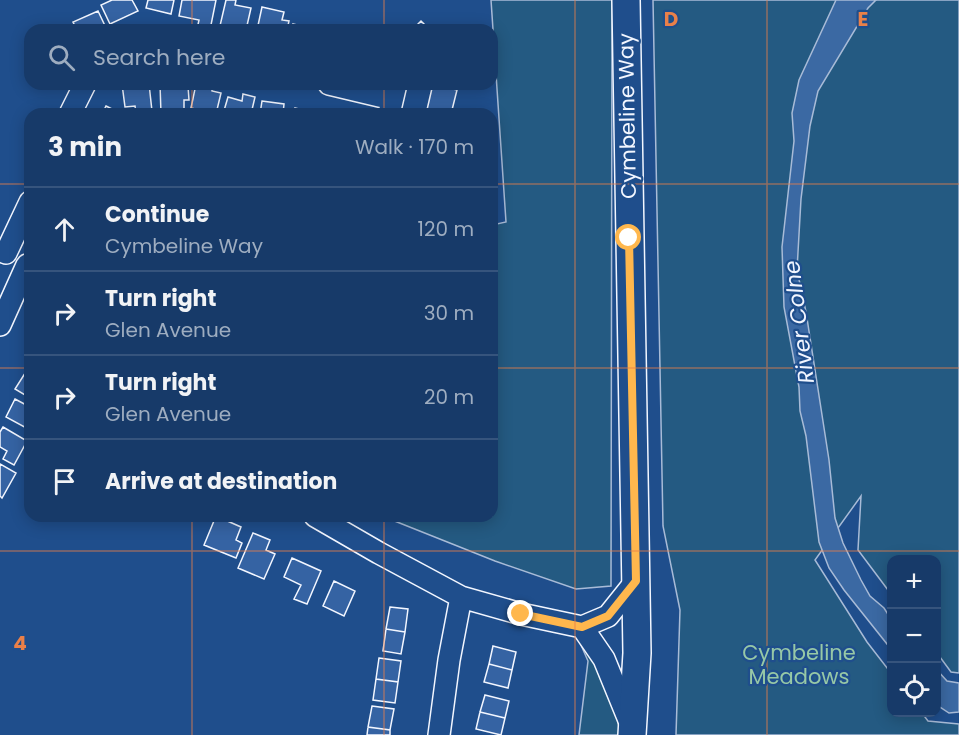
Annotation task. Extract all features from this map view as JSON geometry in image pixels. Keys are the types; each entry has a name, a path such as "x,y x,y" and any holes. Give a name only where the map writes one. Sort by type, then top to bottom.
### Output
{"main road":[{"name":"Cymbeline Way","path":"626,0 637,653 632,732"}],"street":[{"path":"73,108 82,90"},
{"path":"354,90 392,99"},
{"path":"24,213 3,252 24,264"},
{"path":"0,325 24,274"},
{"path":"325,522 461,597 521,614 582,627 608,616 636,581"},
{"path":"439,735 461,597"},
{"path":"582,627 604,659 632,732"}],"green space":[{"path":"491,0 612,0 611,586 576,589 495,561 397,522 498,522 498,224 506,222 497,90 498,24 493,24"},
{"name":"Cymbeline Meadows","path":"653,0 959,0 959,673 951,672 941,658 941,555 887,555 887,589 858,550 861,496 815,560 867,642 887,668 887,717 925,717 928,721 959,724 959,735 676,735 680,610 663,526"},
{"path":"574,629 604,678 630,735 579,735 588,661"}],"water":[{"name":"River Colne","path":"836,0 876,0 868,8 818,91 810,126 801,199 797,270 806,312 829,460 835,518 843,543 861,580 870,596 887,613 887,644 829,568 819,542 806,436 800,411 799,387 784,307 782,247 794,141 792,113 799,80"},
{"path":"941,674 947,681 959,683 959,712 949,713 941,708"}],"building":[{"path":"112,0 132,0 138,11 110,24 101,5"},
{"path":"148,0 174,0 171,14 146,8"},
{"path":"182,0 216,0 211,24 198,24 199,20 179,16"},
{"path":"226,0 236,0 235,5 251,8 247,24 220,24"},
{"path":"262,7 284,12 282,20 289,21 288,24 258,24"},
{"path":"98,11 104,24 74,24 73,22"},
{"path":"123,90 150,90 152,108 125,107"},
{"path":"160,90 188,90 189,100 184,100 184,108 161,108"},
{"path":"195,90 212,90 221,93 217,108 191,108"},
{"path":"432,90 457,90 452,108 427,108"},
{"path":"243,94 255,97 252,108 225,108 228,97 242,101"},
{"path":"262,101 284,104 284,108 261,108"},
{"path":"24,375 24,394 15,389"},
{"path":"15,399 24,404 24,427 6,417"},
{"path":"3,427 24,439 24,447 14,465 3,459 7,451 0,447 0,432"},
{"path":"0,464 16,473 2,498 0,496"},
{"path":"214,522 230,522 241,527 236,540 242,543 236,558 204,545"},
{"path":"253,533 270,540 266,550 275,554 264,579 238,568"},
{"path":"292,558 321,571 307,604 294,599 301,585 284,577"},
{"path":"334,581 355,591 344,616 323,606"},
{"path":"390,607 408,609 405,632 386,629"},
{"path":"386,629 405,632 401,654 383,651"},
{"path":"493,646 516,652 512,670 489,664"},
{"path":"379,658 401,661 398,682 376,679"},
{"path":"489,664 512,670 508,688 484,682"},
{"path":"376,679 398,682 395,703 373,700"},
{"path":"485,695 509,701 505,718 480,712"},
{"path":"372,706 394,709 390,730 368,727"},
{"path":"480,712 505,718 501,735 476,729"},
{"path":"368,727 390,730 390,735 367,735"}],"route":[{"path":"521,614 582,627 608,616 636,581 629,238"}]}
